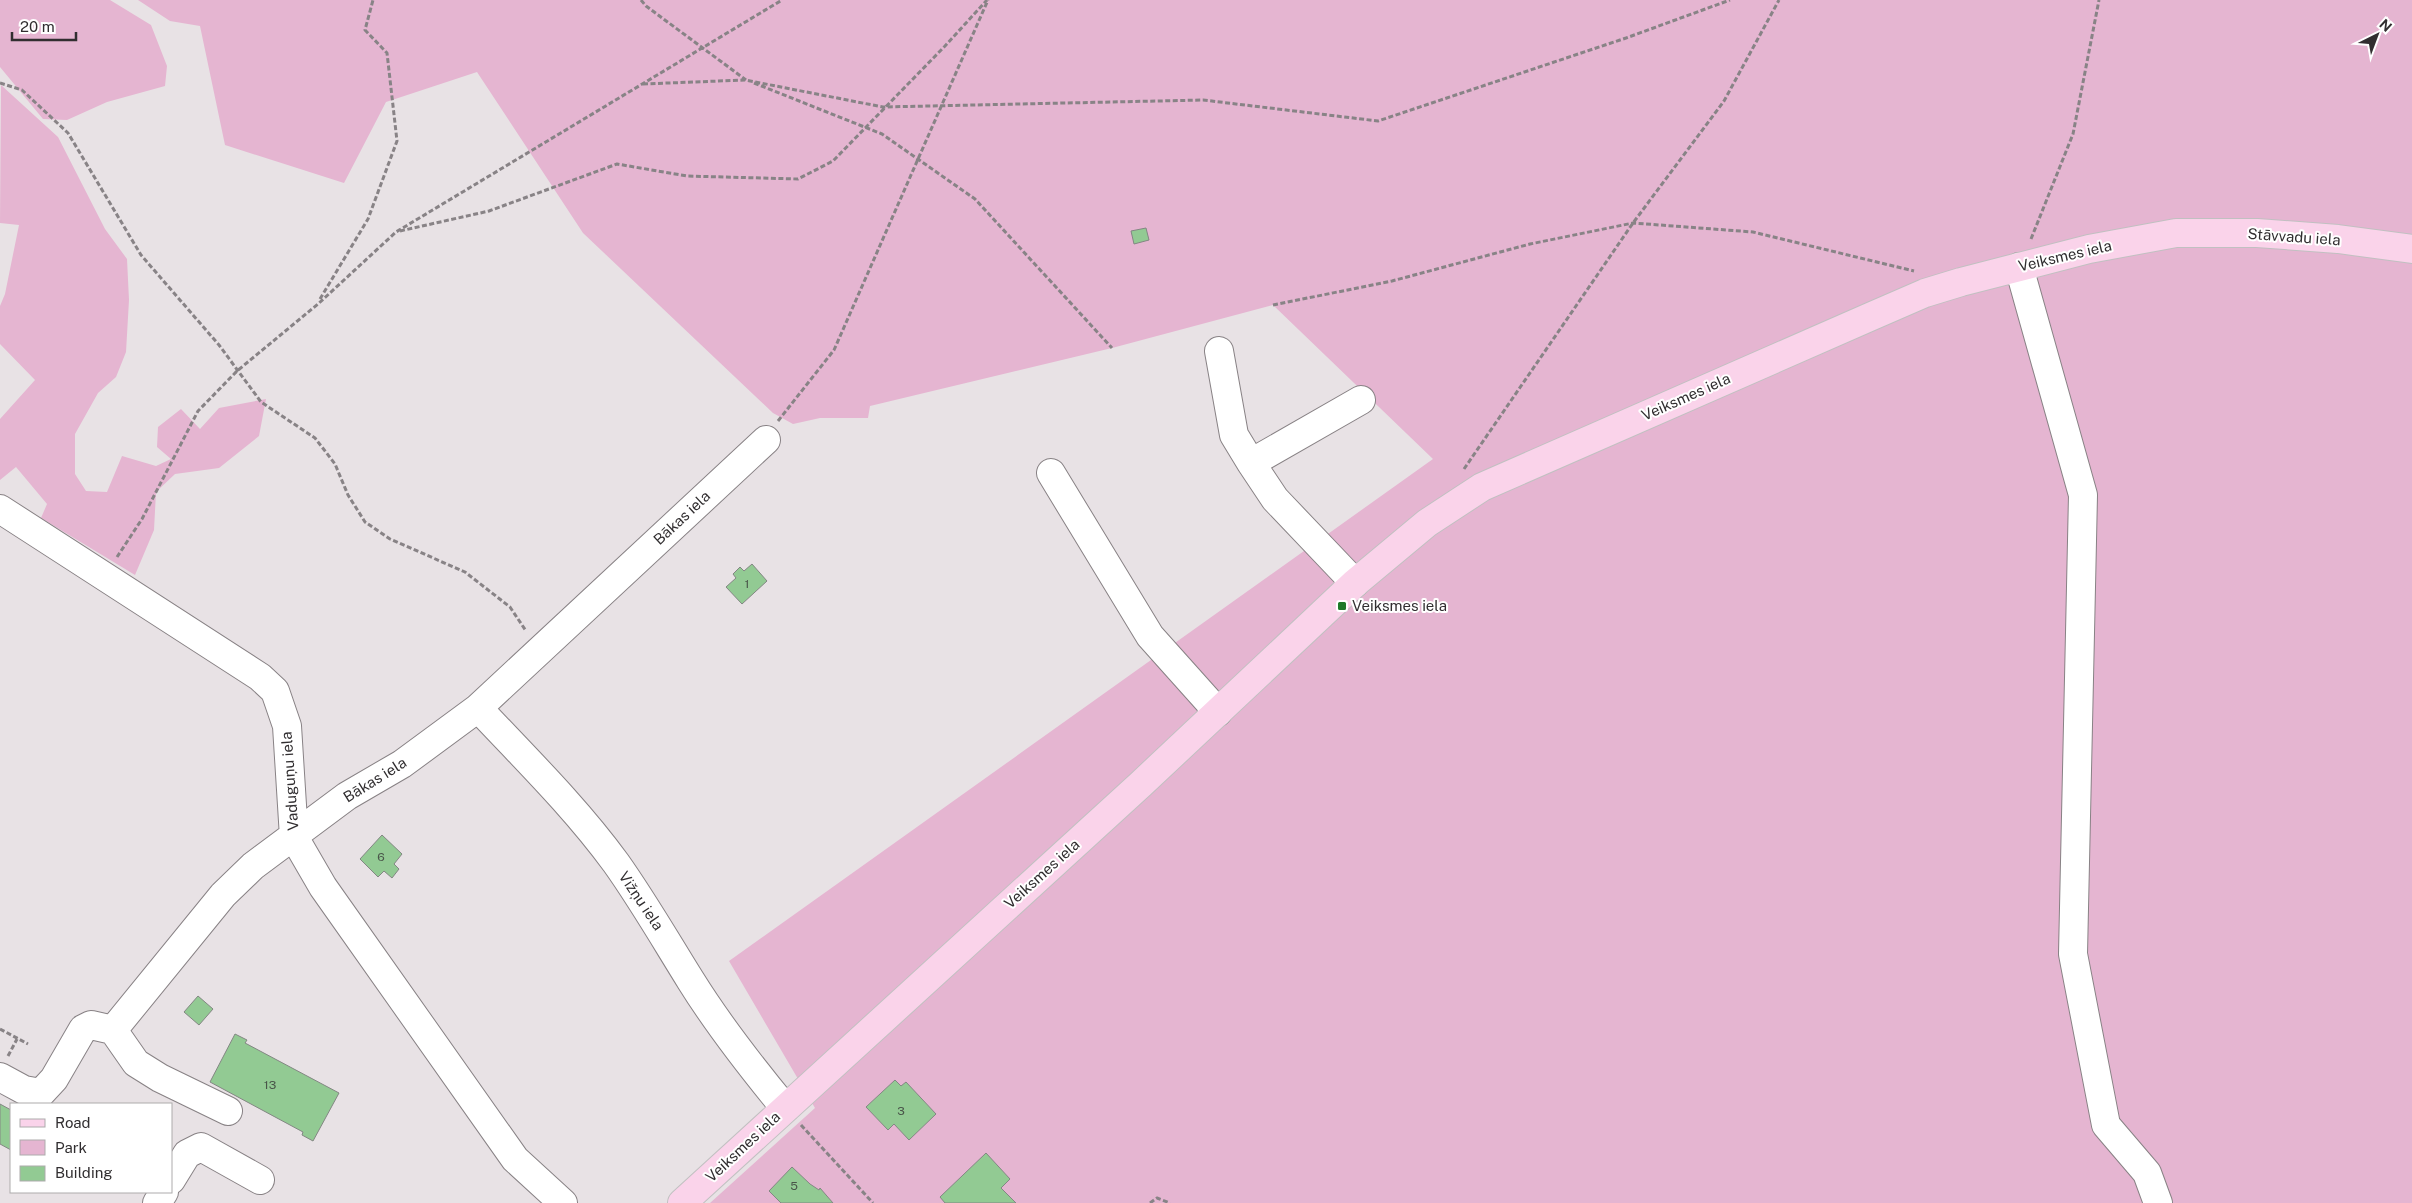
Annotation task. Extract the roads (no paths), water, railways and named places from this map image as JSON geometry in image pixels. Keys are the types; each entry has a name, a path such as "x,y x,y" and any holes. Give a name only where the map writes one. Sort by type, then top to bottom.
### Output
{"main road":[{"name":"Stāvvadu iela","path":"2176,233 2256,233 2338,239 2412,249"},
{"name":"Veiksmes iela","path":"682,1203 1218,712 1355,583 1426,523 1482,487 1925,294 2089,249 2176,233"}],"street":[{"path":"2019,267 2083,495 2073,954 2106,1124 2147,1173 2158,1203"},
{"path":"1219,351 1234,435 1275,499 1355,583"},
{"path":"1251,463 1361,400"},
{"name":"Bākas iela","path":"113,1030 223,896 253,866 347,796 402,764 478,708 766,440"},
{"path":"1051,473 1150,636 1218,712"},
{"name":"Vaduguņu iela","path":"0,509 260,676 275,691 287,726 294,836 323,887 515,1159 563,1203"},
{"name":"Vižņu iela","path":"478,708 566,802 614,861 648,910 691,982 739,1052 786,1108"},
{"path":"0,1077 46,1099 54,1079 83,1029 91,1024 113,1030 136,1063 160,1078 228,1111"},
{"path":"172,1178 187,1154 200,1147 260,1180"}],"place":[{"name":"Veiksmes iela","path":"1342,606"}]}
